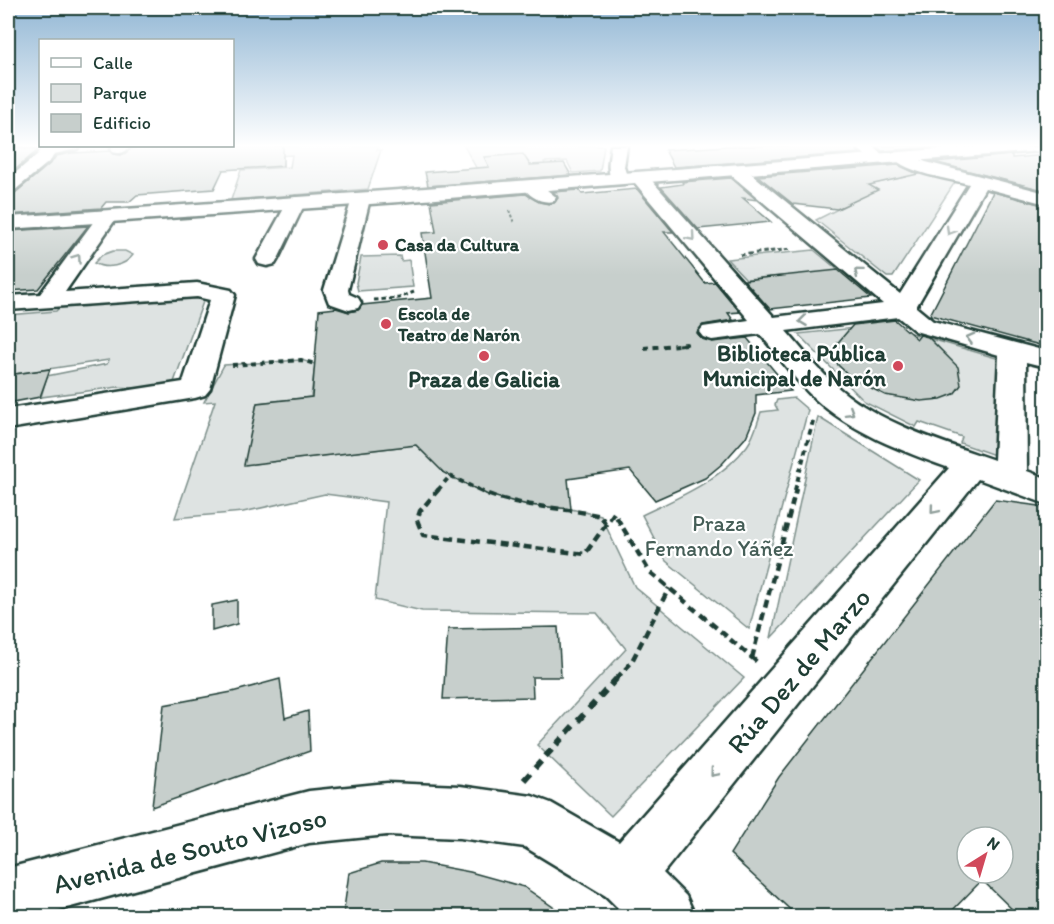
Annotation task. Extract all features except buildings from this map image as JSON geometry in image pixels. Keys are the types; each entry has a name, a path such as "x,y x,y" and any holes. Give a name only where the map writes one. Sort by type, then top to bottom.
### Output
{"street":[{"path":"8,223 490,189"},
{"path":"536,189 547,197"},
{"path":"640,189 709,258 822,389 839,405 856,416 990,472 1047,491"},
{"path":"769,189 826,246 924,326 1047,358"},
{"path":"903,309 976,189"},
{"path":"1010,189 1047,198"},
{"path":"349,303 338,298 336,290 361,199"},
{"path":"267,260 296,204"},
{"path":"48,299 106,217"},
{"path":"8,303 197,290 223,295 195,389 8,419"},
{"path":"712,332 903,309"},
{"path":"990,472 1013,350"},
{"name":"Rúa Dez de Marzo","path":"626,876 786,687 990,472"},
{"name":"Avenida de Souto Vizoso","path":"8,896 309,817 387,809 460,812 532,822 626,876 666,916"}],"path":[{"path":"510,212 514,223"},
{"path":"709,258 826,246"},
{"path":"349,303 399,298 414,292"},
{"path":"202,366 255,365 301,360 315,364"},
{"path":"752,658 822,389"},
{"path":"605,523 601,516 581,511 528,505 488,495 450,476 420,511 417,520 423,535 585,554 614,513 649,571 786,687"},
{"path":"492,816 631,663 669,588"}],"green space":[{"path":"235,189 367,189 231,200"},
{"path":"950,189 893,277 887,277 816,220 856,200 841,191"},
{"path":"814,250 838,270 790,282 783,276 746,279 727,259"},
{"path":"113,251 125,251 133,255 130,259 115,266 94,263 102,255"},
{"path":"400,256 401,261 409,260 413,287 358,291 356,283 361,257"},
{"path":"193,296 204,299 174,382 146,389 118,387 41,397 47,376 107,364 109,360 8,375 8,315 56,311 60,307"},
{"path":"883,325 1003,360 1000,457 960,443 962,437 919,422 916,427 864,401 798,334"},
{"path":"301,360 315,364 311,397 257,403 245,465 416,445 444,473 488,495 528,505 571,509 601,516 635,587 744,678 611,816 537,745 626,649 597,613 422,611 375,600 386,502 325,494 243,512 175,518 215,401 204,402 224,365"},
{"name":"Praza Fernando Yáñez","path":"794,398 808,410 749,629 666,561 642,515 699,486 725,469 749,442 761,412 778,410 775,405 777,400"},
{"path":"818,417 919,480 771,638"}],"place":[{"name":"Casa da Cultura","path":"383,245"},
{"name":"Escola de Teatro de Narón","path":"386,324"},
{"name":"Praza de Galicia","path":"484,356"},
{"name":"Biblioteca Pública Municipal de Narón","path":"898,366"}]}
